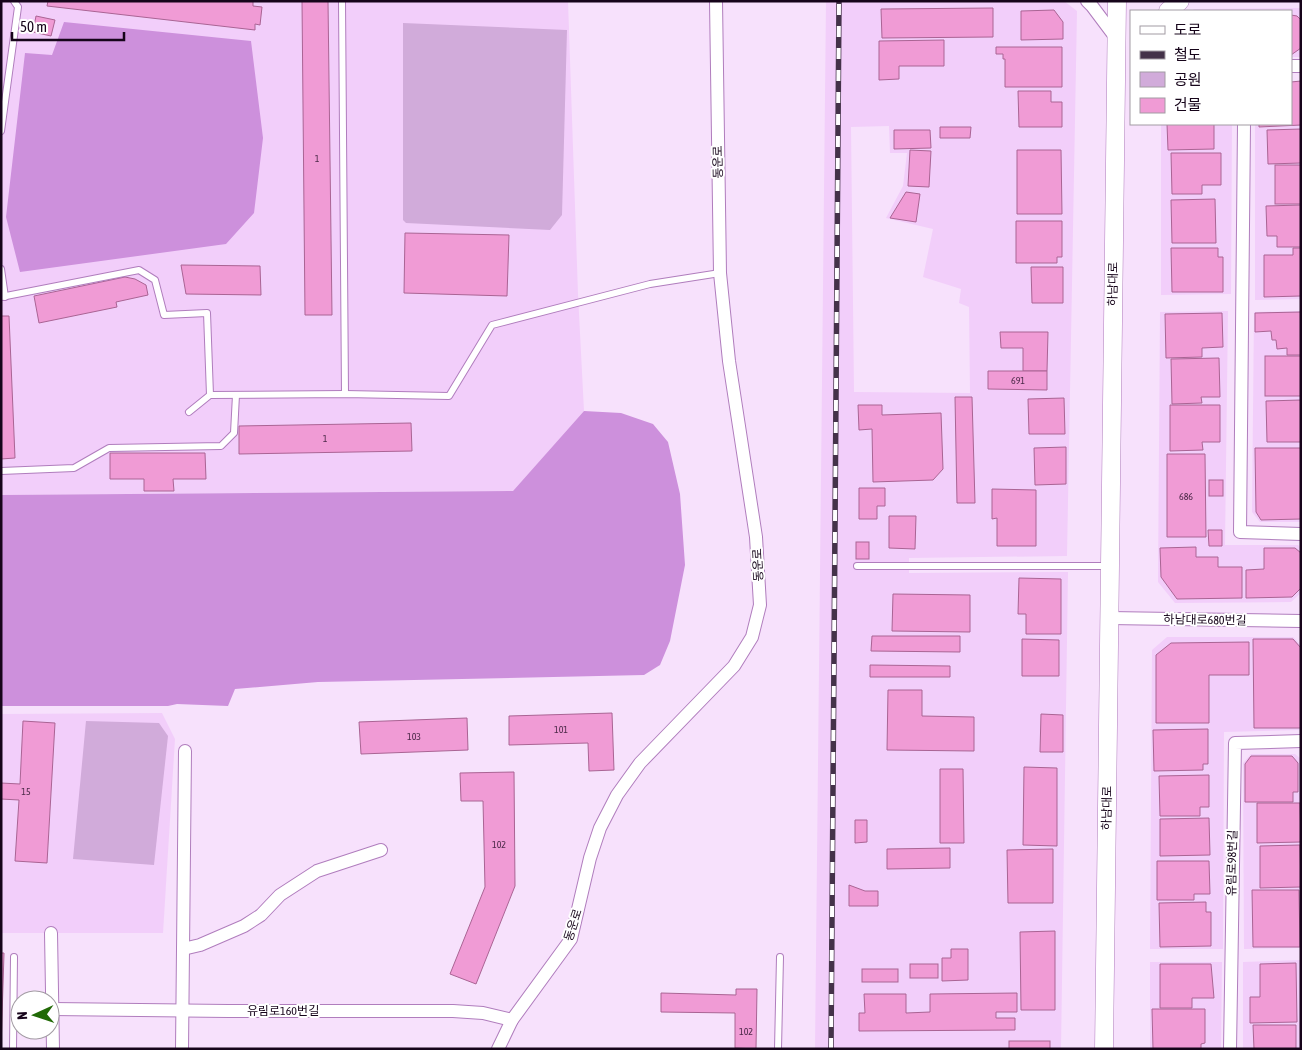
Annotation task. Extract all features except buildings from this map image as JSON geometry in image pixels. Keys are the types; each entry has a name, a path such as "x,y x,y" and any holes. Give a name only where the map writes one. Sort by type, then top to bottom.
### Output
{"main road":[{"name":"하남대로","path":"1104,1049 1117,1"},
{"path":"1169,10 1180,1"},
{"path":"1116,71 1130,53"}],"street":[{"name":"동운로","path":"498,1049 512,1020 570,939 590,858 600,828 618,795 640,763 734,666 752,637 760,605 756,537 729,361 720,273 716,1"},
{"path":"1087,1 1116,38"},
{"path":"1244,125 1240,532 1301,534"},
{"name":"하남대로680번길","path":"1109,618 1301,621"},
{"name":"유림로98번길","path":"1230,1049 1235,743 1301,741"},
{"path":"182,1049 185,751"},
{"path":"183,949 200,945 244,926 261,915 280,895 317,871 381,850"},
{"path":"51,933 52,990"},
{"name":"유림로160번길","path":"60,1009 453,1011 483,1013 512,1020"}],"lane":[{"path":"1,131 19,4 14,1"},
{"path":"342,1 345,394"},
{"path":"1,269 3,297 139,270 155,280 164,315 207,313 210,395"},
{"path":"189,412 210,395 345,394 448,396 492,325 650,284 720,273"},
{"path":"1,470 74,468 109,448 221,446 234,433 236,395"},
{"path":"856,566 1109,566"},
{"path":"13,1049 14,957"},
{"path":"778,1049 780,958"}],"shaded area":[{"path":"1,1 568,1 584,411 513,491 1,495"},
{"path":"826,1 1064,1 1077,11 1067,556 909,558 909,573 1068,572 1061,1049 815,1049","holes":["889,126 890,153 907,153 903,186 886,218 933,229 923,277 961,289 959,303 969,307 970,393 854,392 851,127"]},
{"path":"1301,8 1301,57 1292,57 1292,10 1194,9"},
{"path":"64,22 251,41 263,138 254,213 226,244 20,272 6,217 25,53 52,55"},
{"path":"1292,81 1301,81 1301,299 1255,300 1255,125 1292,125"},
{"path":"1161,125 1232,125 1231,294 1161,295"},
{"path":"1228,311 1225,545 1298,545 1301,547 1301,593 1291,602 1175,603 1158,582 1160,312"},
{"path":"1301,311 1301,522 1260,522 1252,512 1254,312"},
{"path":"584,411 621,413 653,424 668,442 680,494 685,565 670,641 660,665 644,675 318,682 235,689 228,706 177,704 168,706 1,706 1,495 513,491"},
{"path":"1167,637 1293,637 1301,645 1301,730 1224,732 1223,949 1150,949 1152,650"},
{"path":"162,713 175,739 163,933 1,933 1,714"},
{"path":"1251,754 1295,754 1301,759 1301,948 1244,949 1243,763"},
{"path":"1301,960 1301,1049 1243,1049 1243,962"},
{"path":"1150,962 1222,962 1221,1049 1150,1049"}],"green space":[{"path":"403,23 567,30 562,215 550,230 406,223 403,220"},
{"path":"86,721 159,723 168,736 154,865 73,859"}],"railway":[{"path":"831,1049 839,1"}]}
